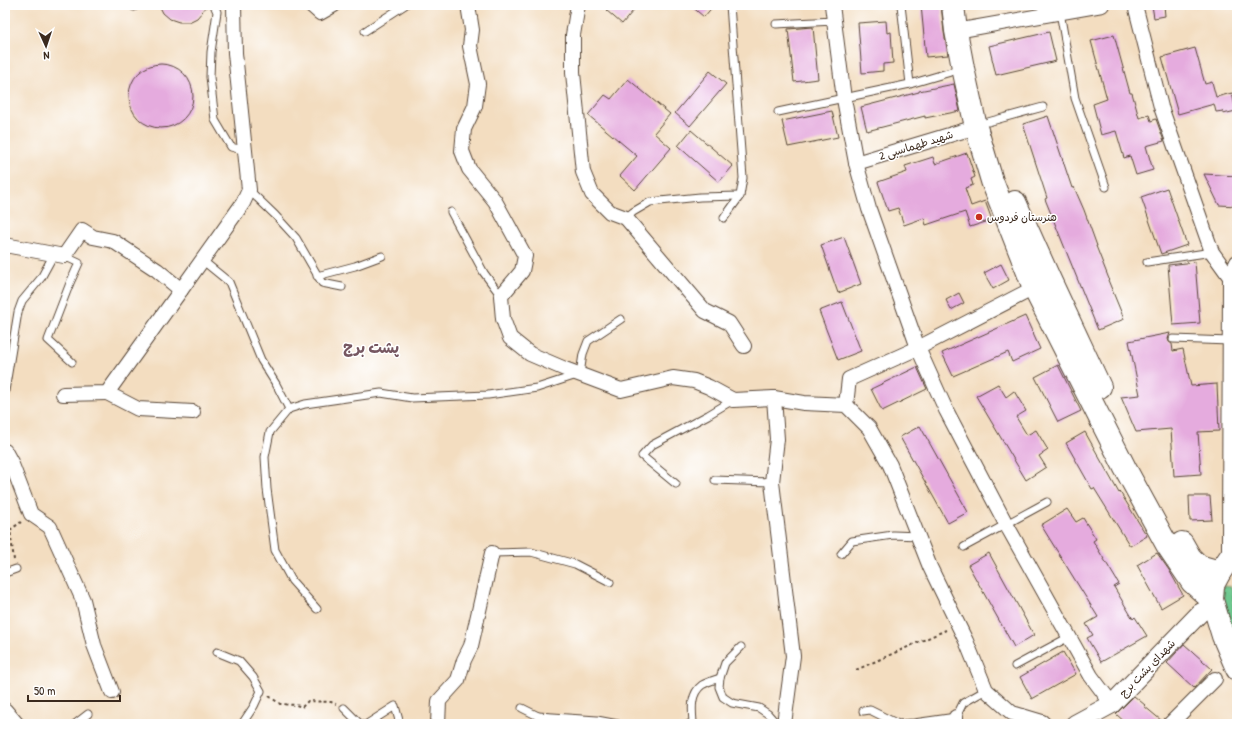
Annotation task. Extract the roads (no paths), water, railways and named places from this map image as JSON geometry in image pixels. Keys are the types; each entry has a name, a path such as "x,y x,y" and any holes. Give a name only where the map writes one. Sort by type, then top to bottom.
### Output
{"main road":[{"path":"953,5 962,31 982,124 992,181 1034,288 1125,468 1166,545 1192,582 1214,607"},
{"path":"966,5 962,31 963,68 982,124 1050,280 1106,400 1158,502 1190,557 1199,566 1233,559"},
{"path":"1233,559 1213,585 1214,607 1223,636 1237,669"}],"street":[{"path":"107,393 243,203 249,190 235,53 234,5"},
{"path":"311,5 320,13 334,5"},
{"path":"468,5 472,30 470,46 478,84 474,106 464,129 462,151 469,169 494,201 525,256 522,270 501,296 503,320 510,338 530,354 621,390 673,378 694,381 733,400 774,398 804,403 846,405 869,428 890,464 930,566 966,641 986,690 1012,714 1042,722 1044,724"},
{"path":"578,5 573,35 573,73 583,172 592,194 610,212 626,218 705,311 729,323 744,346"},
{"path":"832,5 844,99 856,163 869,209 918,348 946,410 1006,524 1091,676 1112,704"},
{"path":"962,31 1102,5"},
{"path":"1135,5 1161,106 1212,252 1230,278"},
{"name":"شهید طهماسبی 2","path":"856,163 982,124"},
{"path":"5,245 59,255 82,230 94,237 113,241 157,270 181,290"},
{"path":"1233,559 1229,548 1233,417 1230,341 1230,278 1237,262"},
{"path":"846,405 850,379 918,348 1034,288"},
{"path":"63,394 107,393 138,409 193,412"},
{"path":"774,398 777,438 772,482 793,656 784,724"},
{"path":"5,451 11,462 31,514 50,527 83,600 94,645 112,692"},
{"path":"438,724 439,701 458,680 464,660 471,646 492,553"},
{"name":"شهدای پشت برج","path":"1075,724 1112,704 1200,613 1214,607"},
{"path":"1170,724 1215,679"},
{"path":"5,710 17,724"}],"lane":[{"path":"214,5 217,12 211,52 210,77 215,120 231,147 246,151"},
{"path":"365,31 405,5"},
{"path":"724,218 740,196 743,178 730,5"},
{"path":"901,5 910,84"},
{"path":"1060,12 1075,98 1106,187"},
{"path":"776,24 834,21"},
{"path":"778,112 910,84 963,68"},
{"path":"982,124 1044,107"},
{"path":"249,190 296,238 322,283 342,287"},
{"path":"626,218 650,202 700,197 740,196"},
{"path":"451,212 484,273 501,296"},
{"path":"1147,262 1212,252"},
{"path":"5,391 18,312 22,301 59,255 80,263 70,283 48,340 72,362"},
{"path":"317,276 355,266 382,256"},
{"path":"202,260 229,282 261,360 289,409"},
{"path":"316,609 292,581 275,550 267,489 265,457 270,432 289,409 305,404 381,393 412,398 488,395 537,388 580,374 583,354 588,341 621,319"},
{"path":"1173,339 1230,341"},
{"path":"676,484 642,456 652,445 733,400"},
{"path":"715,480 772,482"},
{"path":"964,547 1047,502"},
{"path":"841,554 852,541 893,535 919,536"},
{"path":"492,553 531,552 574,564 610,582"},
{"path":"5,573 16,569"},
{"path":"1015,666 1069,637"},
{"path":"741,647 725,663 720,678 719,687 723,697 732,702 759,708 768,714 777,724"},
{"path":"217,652 239,661 253,677 261,691 254,706 242,724"},
{"path":"689,724 693,722 693,699 697,691 701,686 720,678"},
{"path":"863,711 870,710 898,724 956,721 963,703 986,690"},
{"path":"367,724 395,706 400,724"},
{"path":"344,708 360,724"},
{"path":"522,708 538,716 597,720 618,724"},
{"path":"75,724 88,714"},
{"path":"538,716 539,724"}],"place":[{"name":"هنرستان فردوس","path":"979,217"}],"district":[{"name":"پشت برج","path":"371,347"}]}
